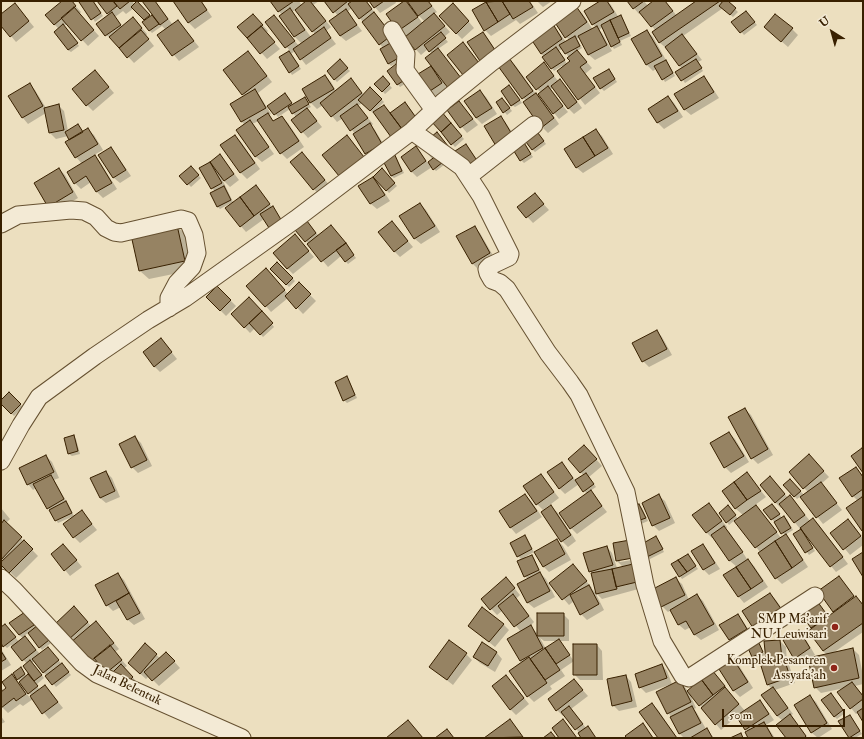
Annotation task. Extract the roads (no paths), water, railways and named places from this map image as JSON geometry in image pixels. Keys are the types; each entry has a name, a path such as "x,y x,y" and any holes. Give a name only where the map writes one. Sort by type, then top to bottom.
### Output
{"street":[{"path":"1,461 39,397 95,356 148,320 197,290 296,220 412,131 434,110 492,62 572,1"},
{"path":"392,30 404,48 406,54 404,66 405,70 434,110"},
{"path":"469,176 534,125"},
{"path":"412,131 462,167 481,196 510,254 509,257 490,266 487,269 488,273 492,280 500,283 507,289 548,353 579,396 626,492 645,585 662,641 683,676 689,678 815,596"},
{"path":"1,224 18,215 71,210 84,211 96,217 106,228 114,232 121,233 181,219 188,222 194,235 197,253 192,266 177,283 169,298 169,308"},
{"name":"Jalan Belentuk","path":"1,578 82,663 97,674 242,738"}],"place":[{"name":"SMP Ma'arif NU Leuwisari","path":"835,627"},
{"name":"Komplek Pesantren Assyafa'ah","path":"834,668"}]}
